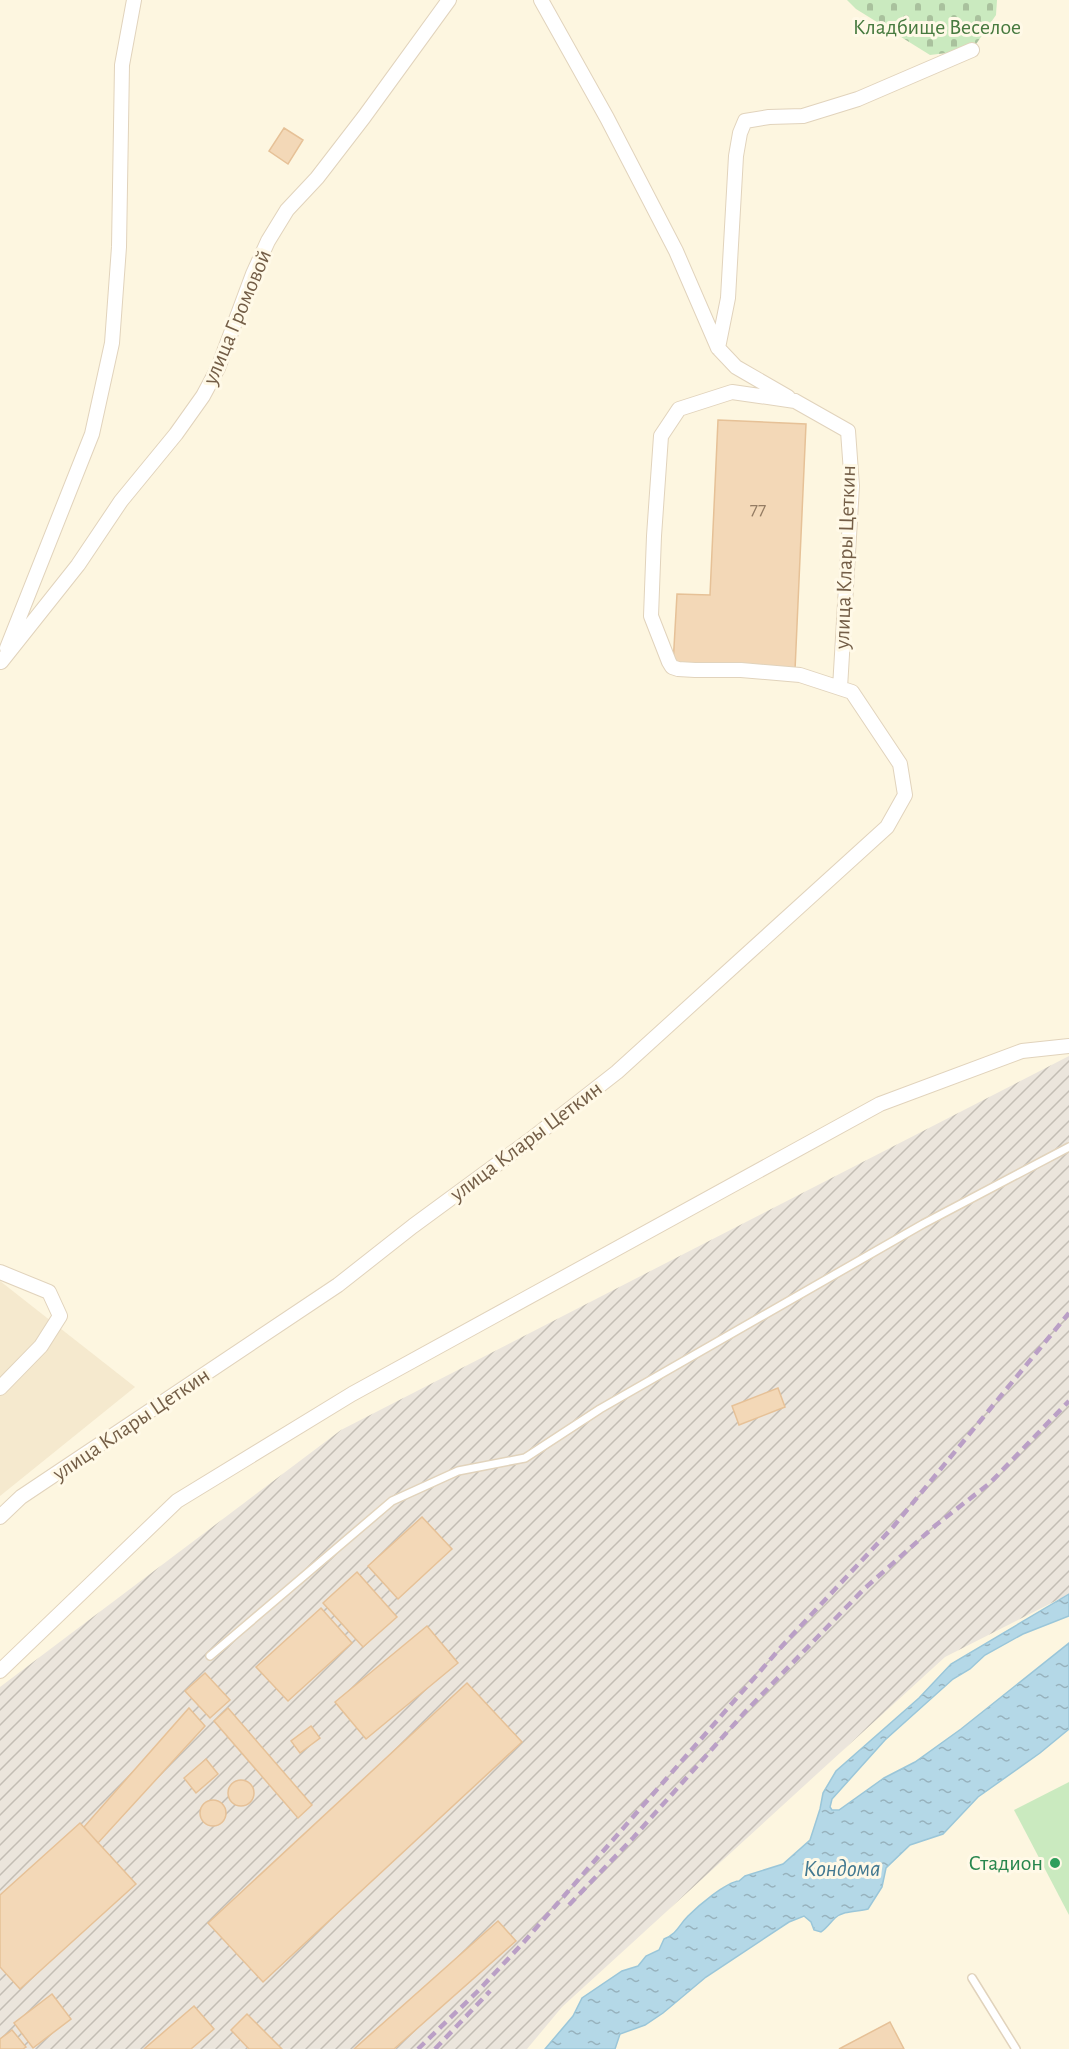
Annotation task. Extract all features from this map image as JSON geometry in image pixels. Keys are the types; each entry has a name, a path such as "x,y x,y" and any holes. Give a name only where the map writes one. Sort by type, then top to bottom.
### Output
{"street":[{"path":"1,662 92,435 112,343 119,247 122,65 134,0"},
{"name":"улица Громовой","path":"1,662 78,565 121,501 176,434 203,396 218,368 253,274 268,241 287,210 317,178 449,0"},
{"path":"541,0 607,118 676,251 718,348 736,367 795,401"},
{"path":"718,348 728,298 736,156 740,133 746,121 770,117 803,116 858,99 972,50"},
{"name":"улица Клары Цеткин","path":"0,1517 21,1497 338,1285 413,1226 530,1140 617,1072 887,827 905,795 900,764 852,692 800,675 741,670 695,670 672,666 651,616 661,436 679,409 732,392 795,401 848,431 852,486 840,688"},
{"path":"0,1671 177,1501 352,1394 880,1104 1022,1051 1069,1047"},
{"path":"0,1272 49,1292 60,1316 41,1346 0,1388"}],"lane":[{"path":"210,1656 392,1501 458,1471 525,1458 600,1409 923,1224 1069,1147"},
{"path":"972,1978 1016,2049"}],"shaded area":[{"path":"1069,1056 1069,1594 945,1657 562,2007 527,2049 0,2049 0,1687 341,1430"},
{"path":"0,1281 135,1387 0,1496"}],"green space":[{"name":"Кладбище Веселое","path":"847,0 997,0 996,15 972,50 930,55 856,9"},
{"name":"Стадион","path":"1069,1782 1069,1915 1014,1810"}],"water":[{"name":"Кондома","path":"1069,1594 1069,1616 1023,1634 985,1655 970,1669 953,1679 885,1740 832,1799 830,1807 832,1810 839,1810 884,1778 915,1762 961,1729 1069,1643 1069,1729 1040,1753 978,1797 943,1834 910,1845 886,1868 882,1887 868,1909 839,1915 821,1932 814,1930 811,1922 804,1916 789,1922 706,1977 645,2025 620,2034 615,2049 545,2049 573,2016 582,1998 622,1971 638,1966 646,1956 659,1950 664,1939 675,1932 688,1916 720,1890 745,1876 783,1864 810,1840 823,1793 836,1771 919,1698 951,1664"}],"building":[{"path":"284,128 303,140 288,164 269,151"},
{"path":"718,420 806,424 795,670 673,665 677,594 710,595"},
{"path":"778,1388 785,1407 739,1425 732,1406"},
{"path":"422,1517 452,1549 398,1599 368,1566"},
{"path":"357,1572 397,1617 363,1647 323,1603"},
{"path":"321,1608 352,1643 288,1701 256,1667"},
{"path":"427,1626 458,1663 366,1739 335,1702"},
{"path":"205,1673 230,1700 210,1718 185,1691"},
{"path":"467,1683 522,1742 263,1982 208,1923"},
{"path":"189,1708 205,1726 98,1843 84,1827"},
{"path":"228,1708 312,1805 298,1818 214,1721"},
{"path":"311,1726 320,1738 300,1753 291,1741"},
{"path":"206,1759 218,1774 196,1793 184,1778"},
{"path":"241,1780 250,1784 254,1793 250,1802 241,1806 232,1802 228,1793 232,1784"},
{"path":"213,1800 222,1804 226,1813 222,1822 213,1826 204,1822 200,1813 204,1804"},
{"path":"80,1823 136,1884 20,1989 0,1967 0,1895"},
{"path":"498,1921 516,1941 394,2049 354,2049"},
{"path":"52,1994 71,2019 33,2048 14,2023"},
{"path":"194,2006 214,2029 191,2049 144,2049"},
{"path":"247,2014 282,2049 249,2049 231,2030"},
{"path":"890,2022 904,2049 839,2049"},
{"path":"12,2030 26,2047 0,2049 0,2039"}],"railway":[{"path":"418,2049 478,1991 523,1943 783,1645 893,1527 1069,1313"},
{"path":"569,1905 633,1838 745,1712 864,1589 936,1525 990,1483 1069,1401"},
{"path":"435,2049 490,1991"}],"place":[{"name":"Стадион","path":"1055,1863"}]}
